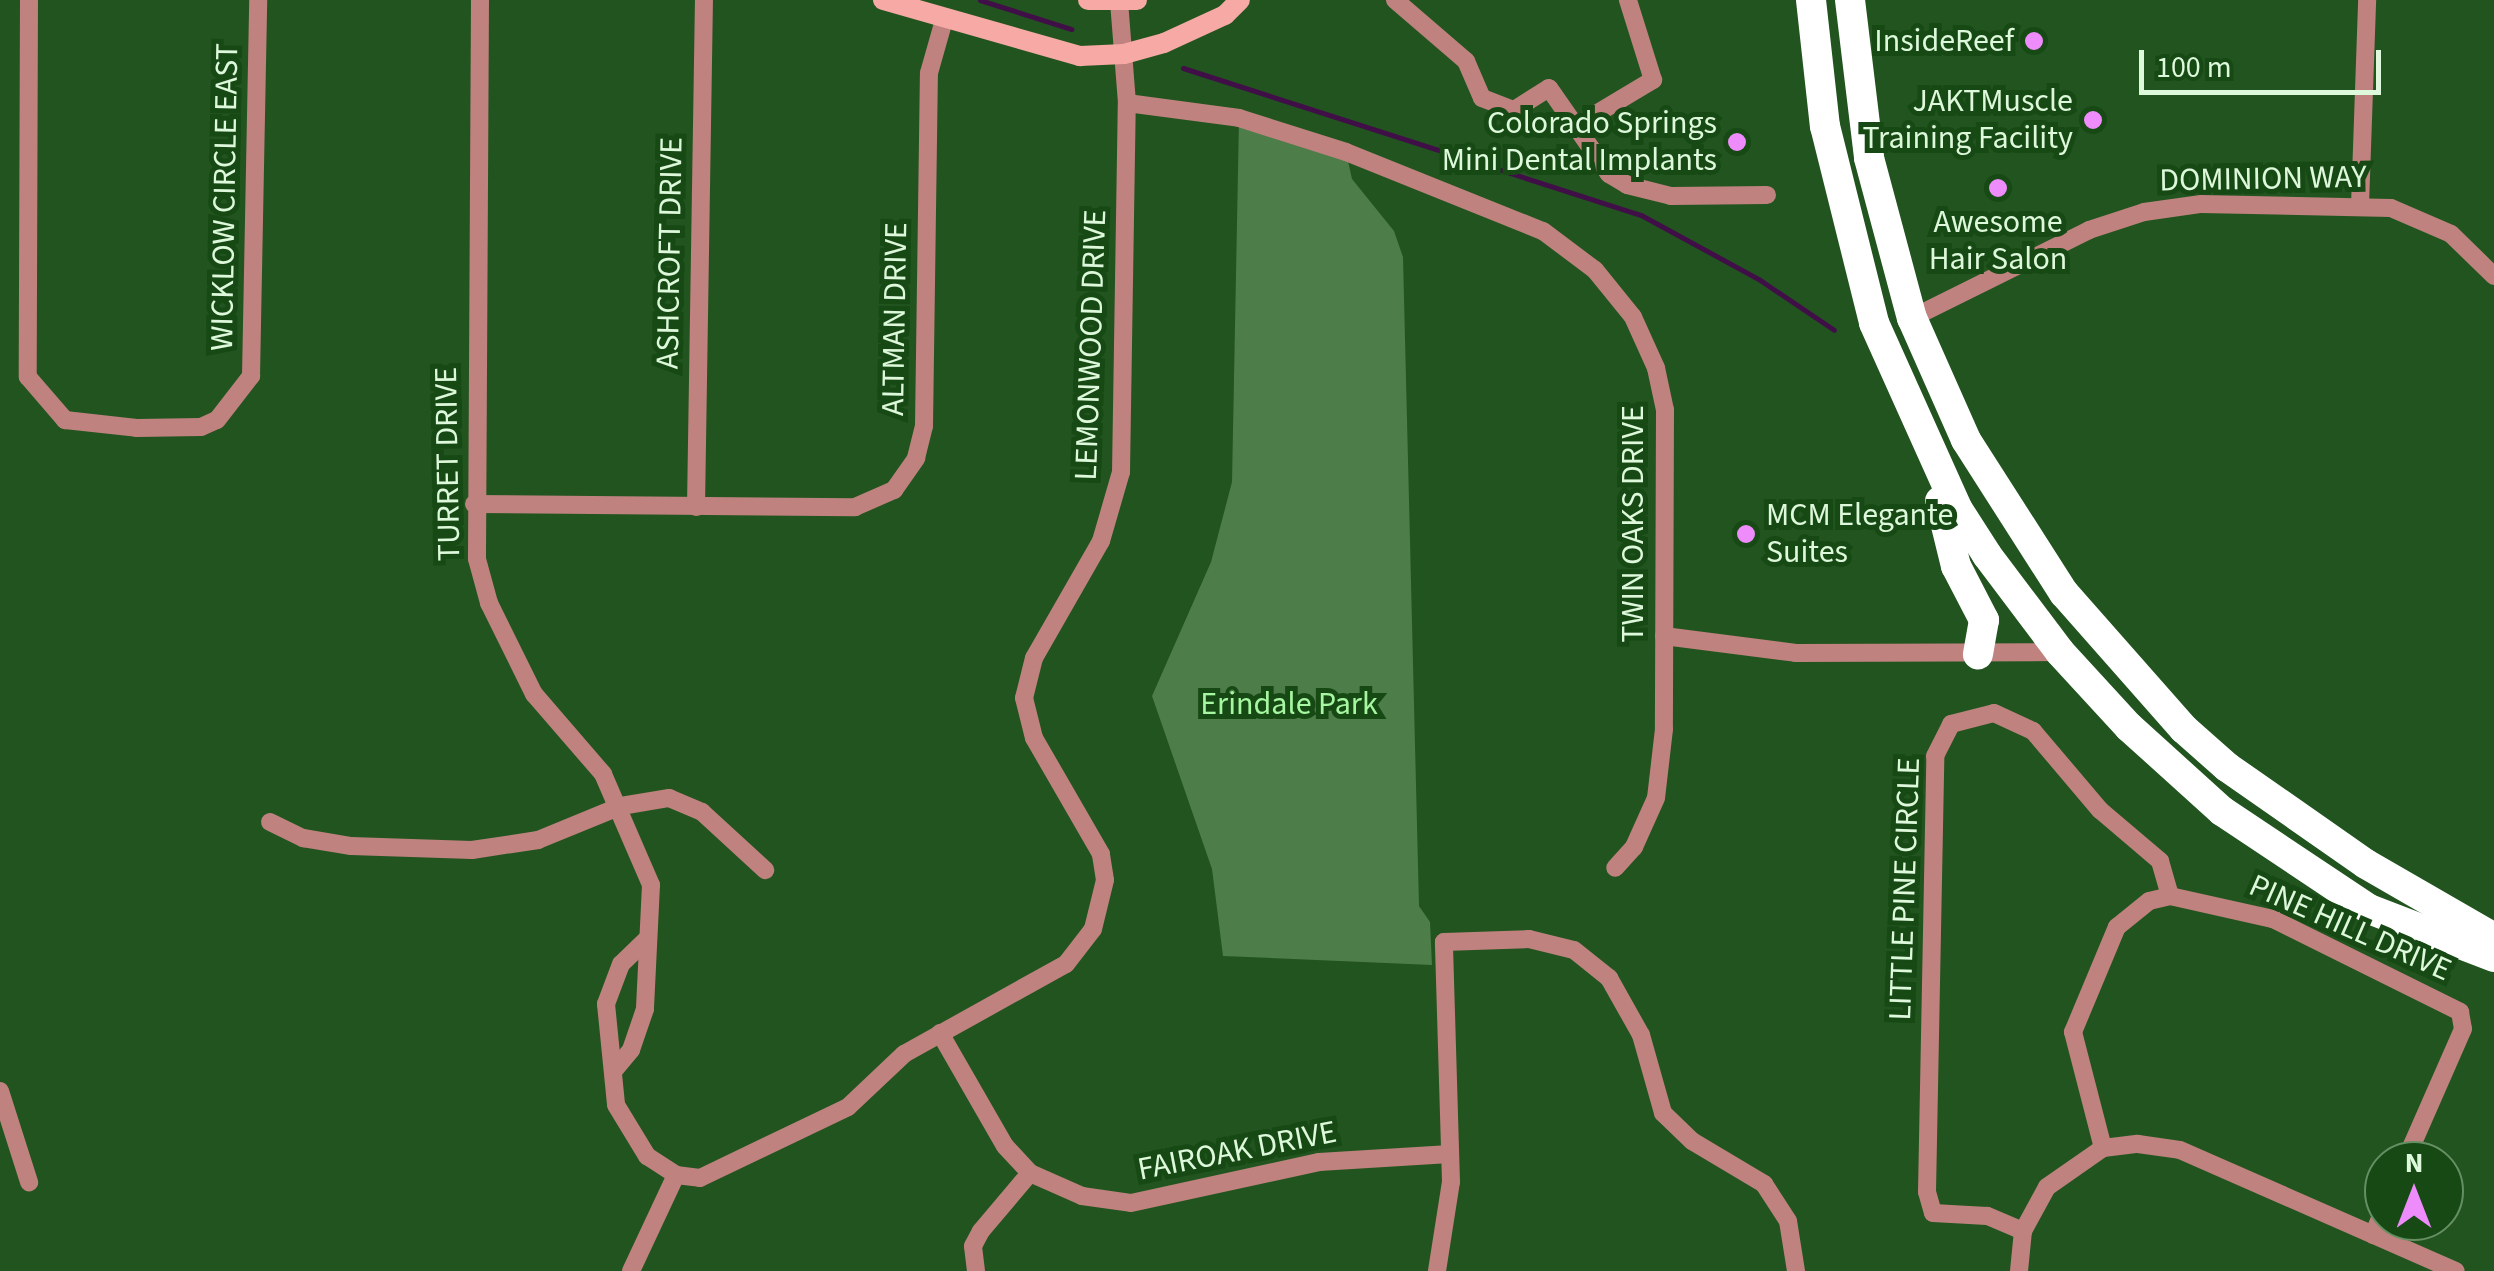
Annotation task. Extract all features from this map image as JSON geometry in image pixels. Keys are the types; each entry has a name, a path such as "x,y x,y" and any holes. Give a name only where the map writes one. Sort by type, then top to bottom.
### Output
{"highway":[{"path":"1810,0 1825,126 1851,246 1956,566 1980,604 1985,634 1978,654"},
{"path":"1850,0 1869,158 1912,318 1996,492 2104,643 2184,729 2288,813 2494,938"},
{"path":"1904,399 1957,508 2060,652 2171,769 2251,832 2369,909 2494,956"},
{"path":"2060,652 2104,643"}],"main road":[{"path":"883,0 1048,51 1124,54 1194,32 1240,0"},
{"path":"1088,0 1128,1"}],"street":[{"name":"WICKLOW CIRCLE EAST","path":"29,0 28,377 66,420 137,428 202,427 217,420 250,376 258,0"},
{"name":"TURRET DRIVE","path":"480,0 474,504 477,560 488,604 543,712 603,774 651,885 645,1009 630,1050 614,1070"},
{"name":"ASHCROFT DRIVE","path":"696,507 704,0"},
{"path":"1395,0 1466,61 1482,98 1514,110 1549,88 1610,174 1627,185 1670,196 1767,194"},
{"path":"1576,126 1653,80 1628,0"},
{"path":"2360,205 2367,0"},
{"name":"LEMONWOOD DRIVE","path":"676,1175 717,1175 848,1107 904,1054 1066,964 1101,906 1105,880 1093,832 1034,738 1024,698 1034,658 1101,542 1119,482 1124,54 1128,1"},
{"name":"ALTMAN DRIVE","path":"474,504 855,507 894,490 916,458 924,426 930,72 944,20"},
{"name":"TWIN OAKS DRIVE","path":"1126,102 1193,107 1346,152 1543,231 1595,270 1633,316 1662,388 1664,636 1656,798 1634,848 1615,868"},
{"name":"DOMINION WAY","path":"1912,318 2089,230 2144,212 2202,204 2360,205 2432,221 2468,245 2494,276"},
{"path":"1664,636 1796,654 2060,652"},
{"name":"LITTLE PINE CIRCLE","path":"2023,1231 1987,1216 1933,1214 1927,1192 1935,756 1951,724 1994,713 2032,731 2100,810 2160,861 2170,896"},
{"path":"270,822 303,838 351,846 472,850 538,840 620,806 658,796 687,803 765,870"},
{"path":"2103,1148 2073,1032 2117,927 2149,901 2170,896"},
{"name":"PINE HILL DRIVE","path":"2170,896 2272,919 2460,1012 2463,1028 2414,1141"},
{"path":"630,1271 676,1175 647,1156 622,1123 604,1029 612,980 648,938"},
{"path":"1437,1271 1449,1206 1444,942 1529,939 1592,962 1632,1014 1663,1113 1692,1141 1764,1184 1788,1221 1796,1271"},
{"name":"FAIROAK DRIVE","path":"940,1033 988,1125 1030,1173 1082,1196 1131,1204 1319,1162 1450,1154"},
{"path":"0,1090 29,1182"},
{"path":"2019,1271 2023,1231 2047,1187 2103,1148 2172,1147 2364,1231"},
{"path":"976,1271 973,1246 981,1231 1030,1173"},
{"path":"2387,1241 2456,1271"}],"green space":[{"name":"Erindale Park","path":"1239,118 1346,152 1352,179 1394,231 1403,257 1419,906 1430,922 1432,965 1223,956 1212,869 1152,696 1211,562 1232,482"}],"waterway":[{"path":"980,0 1071,29"},
{"path":"1183,68 1641,215 1760,280 1834,330"}],"place":[{"name":"InsideReef","path":"2034,41"},
{"name":"JAKTMuscle Training Facility","path":"2093,120"},
{"name":"Colorado Springs Mini Dental Implants","path":"1737,142"},
{"name":"Awesome Hair Salon","path":"1998,188"},
{"name":"MCM Elegante Suites","path":"1746,534"}]}
